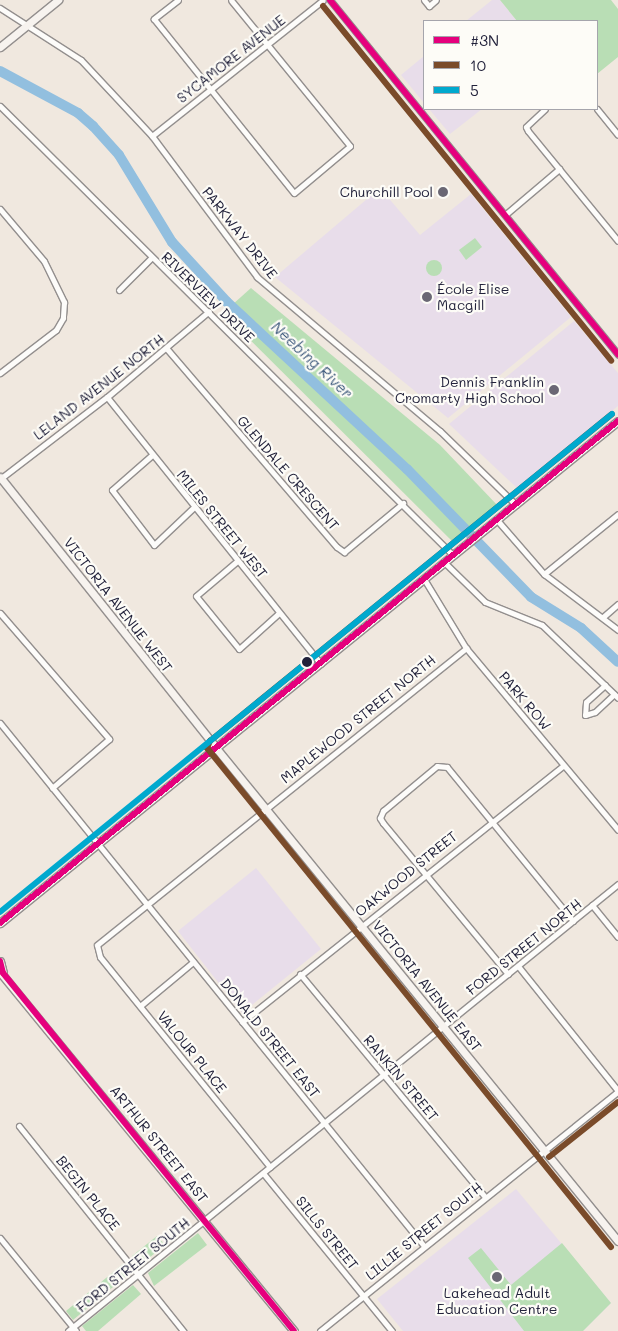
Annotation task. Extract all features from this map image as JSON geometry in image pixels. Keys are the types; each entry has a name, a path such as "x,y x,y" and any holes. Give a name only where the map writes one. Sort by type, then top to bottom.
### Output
{"main road":[{"path":"2,46 58,0"},
{"path":"0,923 321,664 618,420"},
{"name":"VICTORIA AVENUE WEST","path":"0,478 216,748"},
{"name":"VICTORIA AVENUE EAST","path":"216,748 618,1241"},
{"name":"ARTHUR STREET EAST","path":"0,961 1,972 294,1331"}],"street":[{"path":"178,0 154,19 294,193 350,146 231,0"},
{"name":"SYCAMORE AVENUE","path":"152,136 269,45 323,0"},
{"path":"330,0 506,214 618,355"},
{"path":"424,0 429,6 436,0"},
{"name":"PARKWAY DRIVE","path":"0,8 82,60 152,136 261,281 440,431 516,505"},
{"name":"RIVERVIEW DRIVE","path":"0,106 151,258 209,312 456,553"},
{"path":"544,110 526,127 618,241"},
{"path":"598,110 618,135"},
{"path":"506,214 559,170"},
{"path":"0,209 44,261 64,302 63,318 56,330 0,373"},
{"path":"119,290 151,258"},
{"name":"LELAND AVENUE NORTH","path":"0,478 107,397 167,349 209,312"},
{"name":"GLENDALE CRESCENT","path":"167,349 337,547 344,552 403,503"},
{"name":"MILES STREET WEST","path":"107,397 236,562 321,664"},
{"path":"152,455 112,490 154,545 194,507"},
{"path":"544,574 618,514"},
{"path":"497,520 544,574 618,630"},
{"path":"236,562 196,596 239,649 279,613"},
{"path":"444,562 486,602 542,625 605,685 616,696 595,712 585,714 586,702 605,685"},
{"name":"PARK ROW","path":"424,579 466,648 618,830"},
{"path":"603,617 618,604"},
{"path":"0,613 108,739 52,788"},
{"name":"MAPLEWOOD STREET NORTH","path":"97,951 100,941 145,904 466,648"},
{"name":"DONALD STREET EAST","path":"0,723 424,1246"},
{"path":"508,974 380,818 383,811 437,766 447,767 573,921"},
{"name":"OAKWOOD STREET","path":"242,1022 425,873 564,766"},
{"name":"FORD STREET NORTH","path":"444,1027 618,884"},
{"path":"592,905 618,937"},
{"name":"VALOUR PLACE","path":"97,951 270,1167"},
{"path":"140,1006 193,962"},
{"path":"518,966 618,1091"},
{"name":"RANKIN STREET","path":"300,974 484,1196"},
{"name":"FORD STREET SOUTH","path":"73,1330 325,1122 444,1027"},
{"name":"LILLIE STREET SOUTH","path":"320,1331 484,1196 618,1091"},
{"name":"BEGIN PLACE","path":"19,1126 139,1274 182,1331"},
{"name":"SILLS STREET","path":"263,1173 392,1331"},
{"path":"0,1238 73,1330"}],"shaded area":[{"path":"492,0 500,0 516,20 467,20"},
{"path":"423,57 423,102 401,75"},
{"path":"430,110 481,110 450,134"},
{"name":"École Elise Macgill","path":"380,188 420,235 471,194 571,317 448,418 275,277"},
{"name":"Dennis Franklin Cromarty High School","path":"574,321 618,373 618,406 517,488 449,424"},
{"path":"256,868 321,949 242,1013 178,931"},
{"name":"Lakehead Adult Education Centre","path":"516,1189 611,1303 583,1331 403,1331 377,1299"}],"green space":[{"path":"500,0 611,0 618,9 618,57 598,73 598,20 516,20"},
{"path":"475,238 482,247 466,260 459,250"},
{"path":"434,260 442,268 434,276 426,268"},
{"path":"251,288 440,445 499,507 454,543 223,313"},
{"path":"198,1233 207,1245 154,1286 148,1273"},
{"path":"157,1236 165,1245 139,1266 132,1256"},
{"path":"562,1243 611,1303 583,1331 524,1331 468,1258 481,1248 511,1285"},
{"path":"123,1264 130,1273 73,1320 66,1311"},
{"path":"133,1285 141,1294 98,1331 86,1331 82,1326"}],"waterway":[{"name":"Neebing River","path":"0,71 78,113 93,126 119,155 172,242 227,302 407,469 531,597 581,628 618,662"}],"transit line":[{"name":"#3N","path":"330,0 618,355"},
{"name":"10","path":"323,6 611,361"},
{"name":"10","path":"611,1247 207,748 210,741 612,414"},
{"name":"5","path":"0,912 612,414"},
{"name":"#3N","path":"0,923 618,421"},
{"name":"#3N","path":"0,961 3,973 294,1331"},
{"name":"10","path":"549,1157 618,1102"}],"place":[{"name":"Churchill Pool","path":"443,192"},
{"name":"École Elise Macgill","path":"427,297"},
{"name":"Dennis Franklin Cromarty High School","path":"554,390"},
{"name":"Lakehead Adult Education Centre","path":"497,1277"}]}
